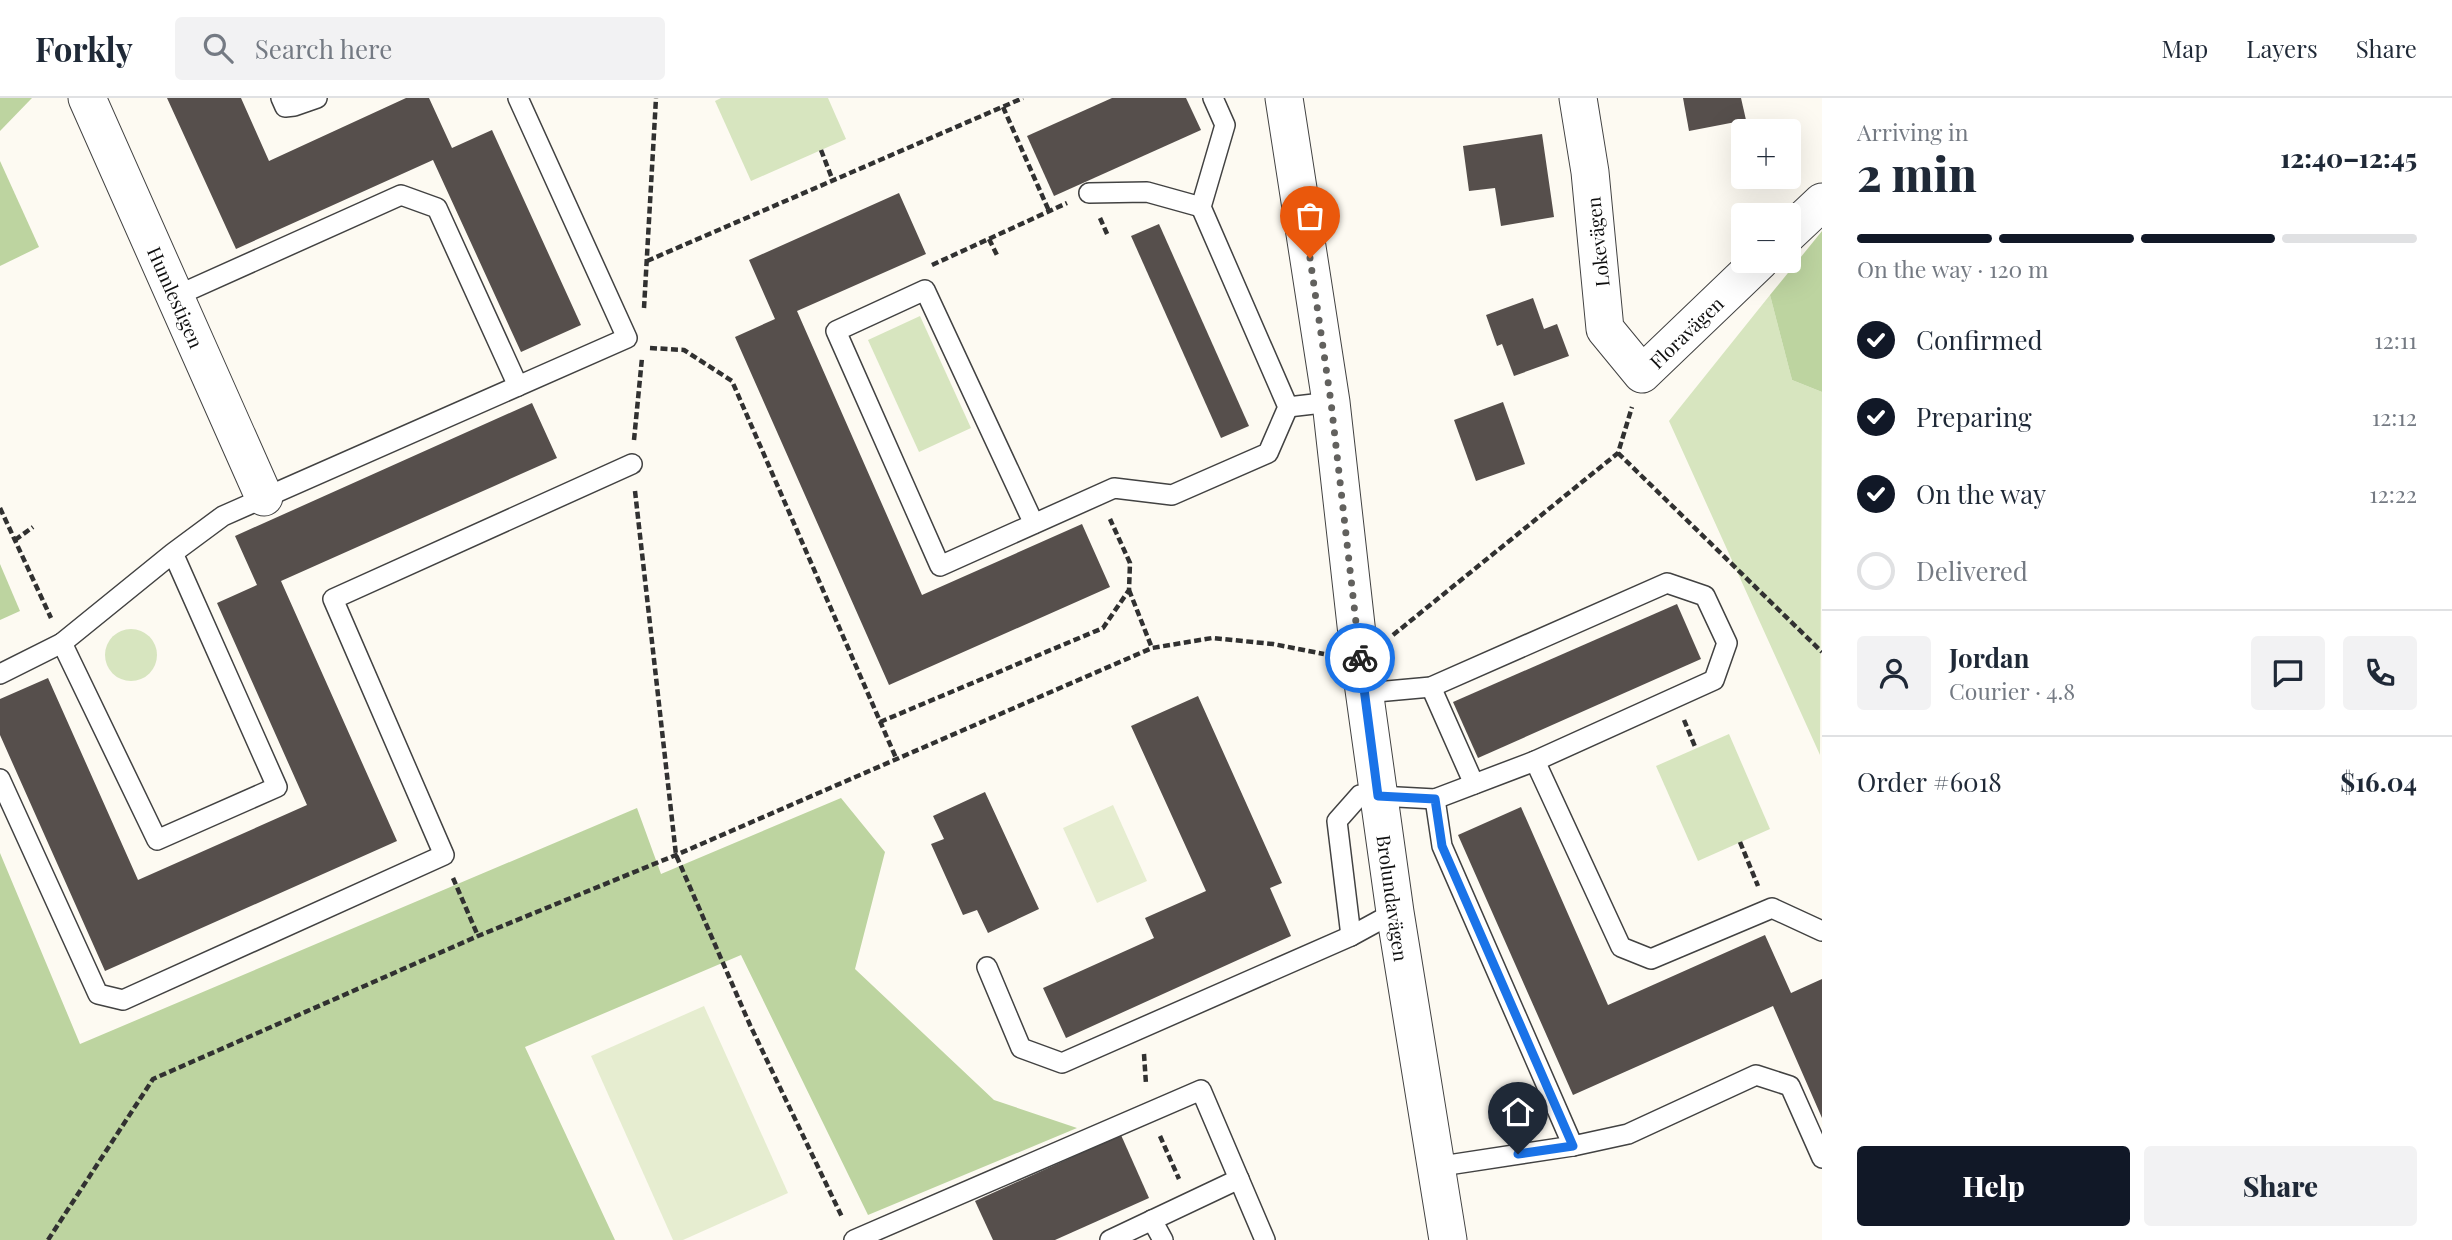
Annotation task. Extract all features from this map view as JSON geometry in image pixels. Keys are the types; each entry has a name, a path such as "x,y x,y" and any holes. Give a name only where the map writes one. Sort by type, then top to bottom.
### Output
{"street":[{"name":"Humlestigen","path":"87,98 264,497"},
{"name":"Brolundavägen","path":"1284,98 1331,402 1378,796 1448,1240"},
{"name":"Lokevägen","path":"1578,98 1590,172 1605,329 1642,374"},
{"path":"1801,222 1822,202"},
{"name":"Floravägen","path":"1642,374 1747,273"}],"lane":[{"path":"281,98 285,107 317,98"},
{"path":"0,674 62,643 223,516 627,338 518,98"},
{"path":"1034,524 925,290 836,331 940,566 1034,524 1098,495 1114,488 1172,495 1268,453 1288,407 1200,207 1226,125 1213,98"},
{"path":"1089,193 1147,192 1200,207"},
{"path":"176,296 401,195 437,208 518,386"},
{"path":"1288,407 1331,402"},
{"path":"0,779 98,994 123,1000 444,855 333,599 632,464"},
{"path":"62,643 157,840 277,787 173,553"},
{"path":"1351,936 1337,821 1360,795 1435,799 1535,761 1714,680 1727,643 1705,596 1667,583 1431,687 1362,677"},
{"path":"1431,687 1474,784"},
{"path":"1535,761 1621,947 1651,959 1772,908 1822,931"},
{"path":"1435,799 1442,846 1573,1146"},
{"path":"987,967 1021,1048 1062,1063 1351,936 1395,912"},
{"path":"1435,1167 1573,1146 1628,1134 1756,1075 1790,1086 1822,1158"},
{"path":"850,1234 1201,1090 1265,1240"},
{"path":"1110,1240 1239,1179"},
{"path":"1152,1220 1163,1240"}],"path":[{"path":"644,311 656,98"},
{"path":"647,261 1023,98"},
{"path":"1003,107 1049,211"},
{"path":"821,150 833,181"},
{"path":"914,296 923,270 1089,193"},
{"path":"989,239 997,255"},
{"path":"850,1234 750,1025 676,855 632,464 643,348 684,350 732,381 896,758"},
{"path":"48,1240 153,1079 478,936 676,855 1152,648 1212,638 1273,644 1362,677 1618,453 1642,374"},
{"path":"1618,453 1822,652"},
{"path":"1098,495 1130,563 1129,590 1152,648"},
{"path":"0,508 62,643"},
{"path":"15,540 33,527"},
{"path":"880,722 1103,628 1129,590"},
{"path":"1740,842 1767,910"},
{"path":"444,855 478,936"}],"green space":[{"path":"0,98 32,98 0,131"},
{"path":"721,98 828,98 846,139 751,181 715,101"},
{"path":"0,161 39,247 0,266"},
{"path":"1822,231 1822,392 1792,380 1770,295 1788,273 1801,273 1801,257"},
{"path":"1770,295 1792,380 1822,392 1820,755 1669,421"},
{"path":"920,316 971,428 919,452 868,340"},
{"path":"0,564 20,611 0,620"},
{"path":"131,629 141,631 149,637 155,645 155,665 149,673 141,679 131,681 121,679 113,673 107,665 105,655 107,645 113,637 121,631"},
{"path":"1729,734 1770,829 1698,861 1656,766"},
{"path":"841,798 885,852 855,969 994,1100 1077,1128 868,1215 741,955 525,1047 615,1240 0,1240 0,853 80,1044 637,808 661,874"},
{"path":"1113,805 1147,881 1097,903 1063,828"},
{"path":"704,1006 788,1193 683,1240 673,1240 591,1056"}],"building":[{"path":"167,98 241,98 269,161 406,98 429,98 452,148 492,130 581,325 521,352 433,160 236,249"},
{"path":"1112,98 1186,98 1201,130 1054,196 1027,136"},
{"path":"1683,98 1741,98 1746,119 1731,119 1731,123 1689,131"},
{"path":"1542,134 1554,217 1501,226 1495,188 1469,191 1463,146"},
{"path":"899,193 926,254 797,311 922,595 1082,524 1110,587 889,685 735,337 775,319 749,260"},
{"path":"1159,224 1249,426 1221,438 1131,236"},
{"path":"1533,298 1544,329 1557,324 1569,356 1514,376 1502,344 1497,346 1486,315"},
{"path":"1503,402 1525,464 1476,481 1454,420"},
{"path":"532,403 557,458 281,581 397,841 105,971 0,735 0,699 48,678 138,880 307,805 217,603 257,585 235,536"},
{"path":"1677,604 1701,659 1478,758 1453,702"},
{"path":"1198,696 1282,883 1270,888 1291,936 1066,1038 1043,988 1154,938 1145,918 1206,891 1131,726"},
{"path":"985,792 1039,909 988,933 977,910 963,915 931,844 944,839 933,816"},
{"path":"1521,807 1608,1005 1765,935 1791,993 1822,979 1822,1118 1773,1006 1573,1095 1458,835"},
{"path":"1121,1135 1149,1198 1055,1240 993,1240 975,1201"}],"way so far":[{"path":"1310,258 1331,402 1360,658"}],"route":[{"path":"1360,658 1378,796 1435,799 1442,846 1573,1146 1518,1154"}]}
